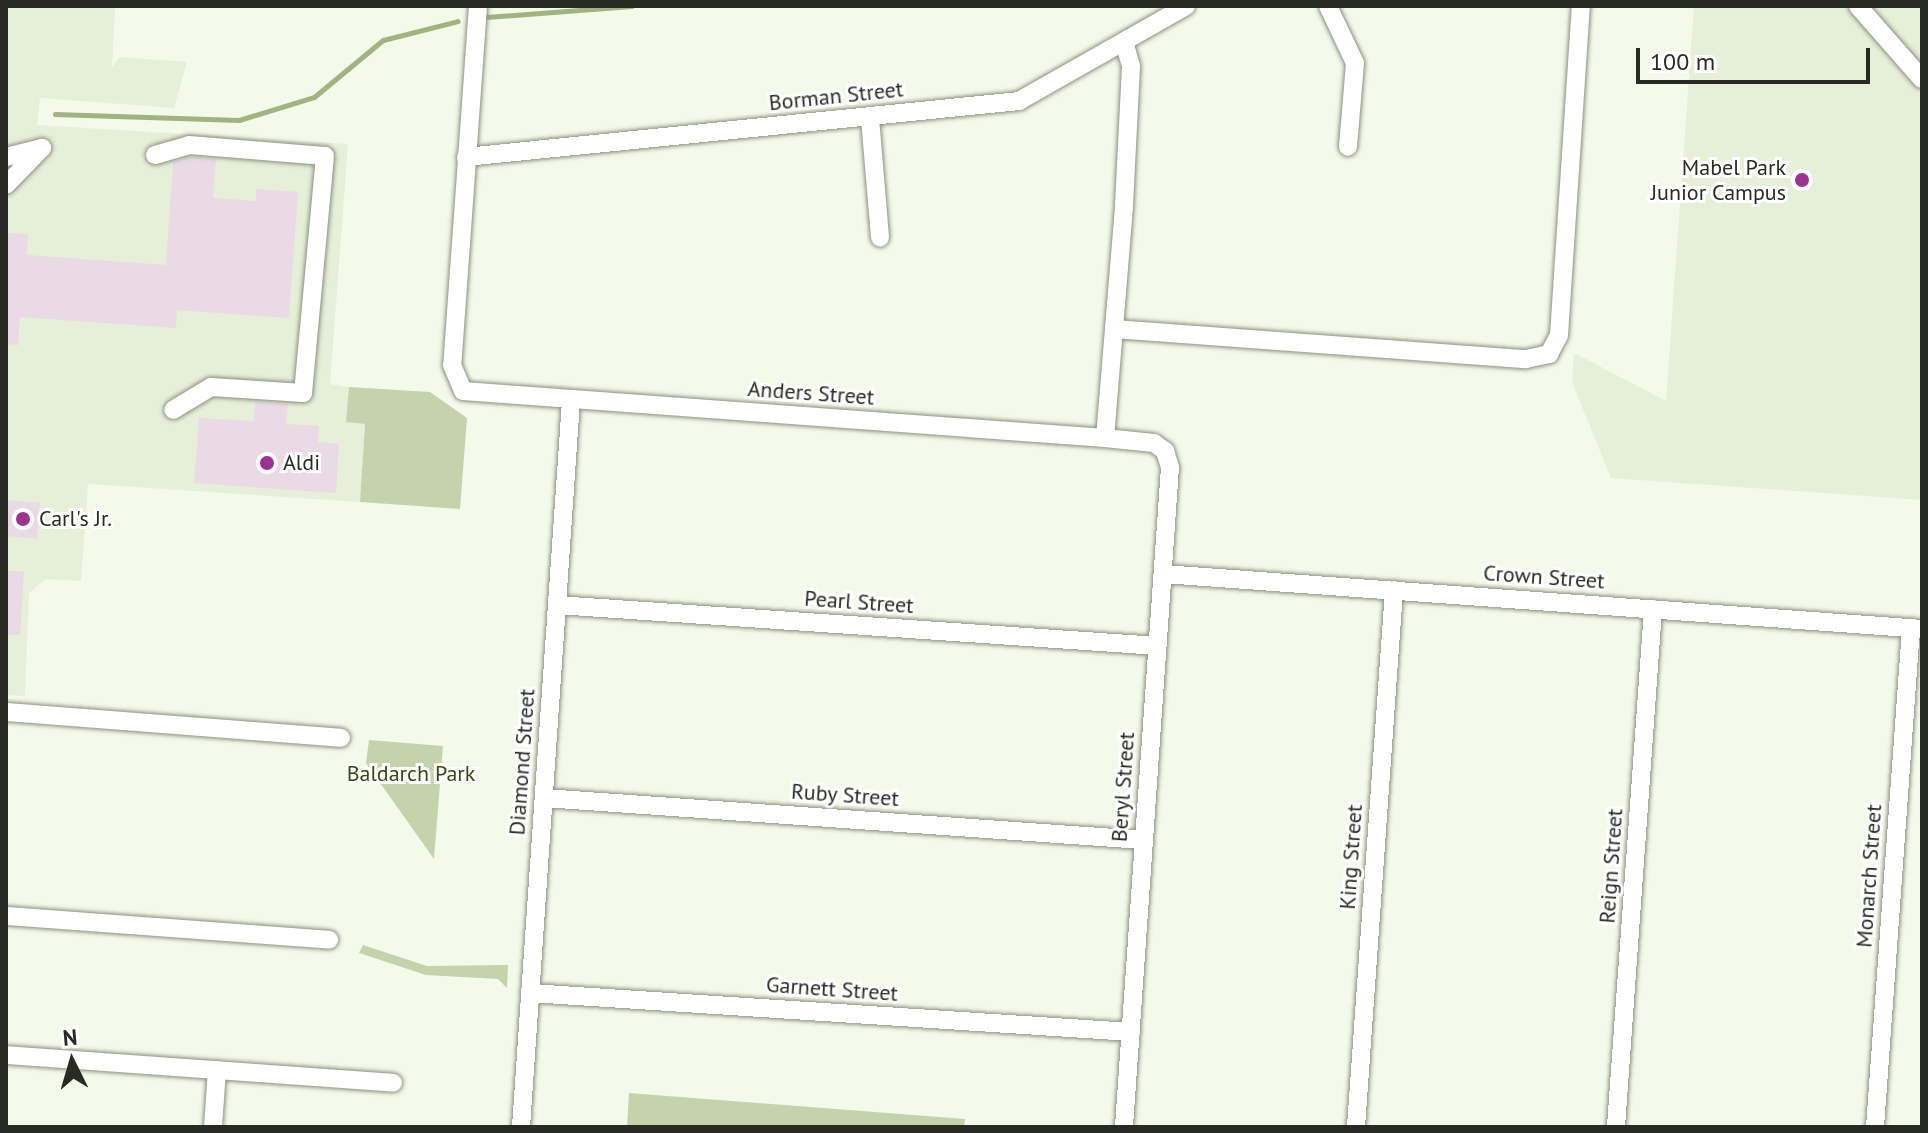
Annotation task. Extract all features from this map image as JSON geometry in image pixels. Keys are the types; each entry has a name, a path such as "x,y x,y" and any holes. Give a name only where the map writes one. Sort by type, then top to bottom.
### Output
{"street":[{"path":"466,157 478,6"},
{"name":"Borman Street","path":"466,157 1019,101 1186,6"},
{"path":"1328,6 1355,63 1348,147"},
{"path":"1114,329 1526,359 1549,354 1559,335 1581,6"},
{"path":"1858,6 1922,79"},
{"path":"1105,438 1131,66 1124,42"},
{"path":"870,118 880,238"},
{"path":"155,155 189,145 325,156 303,393 211,387 173,410"},
{"path":"6,157 42,148 6,185"},
{"name":"Anders Street","path":"466,157 455,380 481,395 1105,438 1154,443 1165,451"},
{"name":"Diamond Street","path":"521,1127 571,401"},
{"name":"Beryl Street","path":"1124,1127 1163,574 1165,451"},
{"name":"Crown Street","path":"1163,574 1916,628"},
{"name":"King Street","path":"1356,1127 1394,590"},
{"name":"Pearl Street","path":"557,605 1158,646"},
{"name":"Reign Street","path":"1616,1127 1653,609"},
{"name":"Monarch Street","path":"1875,1127 1916,628"},
{"path":"6,712 341,738"},
{"name":"Ruby Street","path":"544,798 1143,840"},
{"path":"6,916 329,940"},
{"name":"Garnett Street","path":"530,993 1131,1032"},
{"path":"6,1055 393,1083"},
{"path":"213,1127 217,1070"}],"shaded area":[{"path":"6,6 115,6 112,68 120,57 187,62 174,108 40,98 37,125 348,144 330,384 349,387 347,422 365,424 360,502 88,484 81,581 46,579 29,593 25,696 6,695"},
{"name":"Mabel Park Junior Campus","path":"1694,6 1922,6 1922,500 1611,478 1572,382 1574,353 1666,401"}],"green space":[{"path":"349,387 430,392 467,418 460,509 360,502 365,424 346,422"},
{"name":"Baldarch Park","path":"369,740 443,746 434,859 366,763"},
{"path":"363,945 427,966 508,965 507,988 498,979 426,975 359,953"},
{"path":"629,1093 965,1119 964,1127 627,1127"}],"building":[{"path":"190,157 216,159 213,198 256,201 256,189 298,192 289,318 177,310 176,328 20,317 18,345 6,344 6,233 28,234 27,255 166,265 173,162"},
{"name":"Aldi","path":"255,402 288,404 286,424 319,426 318,442 339,444 336,493 194,483 199,418 254,421"},
{"name":"Carl's Jr.","path":"6,500 40,503 37,539 6,536"},
{"path":"6,571 24,571 20,635 6,635"}],"waterway":[{"path":"486,17 632,6"},
{"path":"55,114 239,120 314,97 383,40 458,21"},
{"path":"652,1127 675,1127"}],"place":[{"name":"Mabel Park Junior Campus","path":"1802,180"},
{"name":"Aldi","path":"267,463"},
{"name":"Carl's Jr.","path":"23,519"}]}
